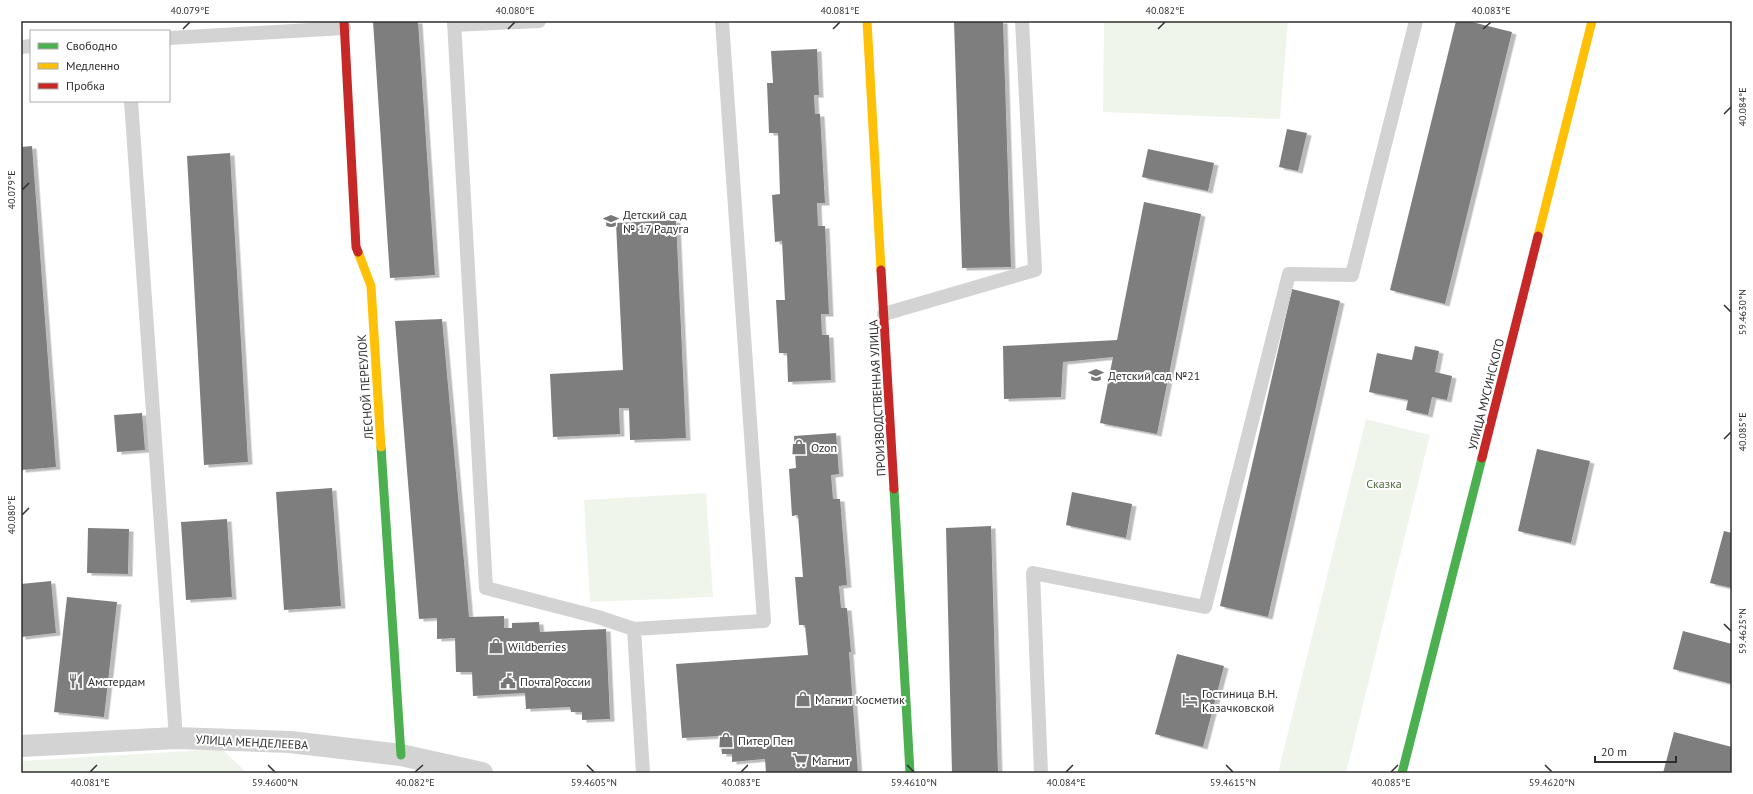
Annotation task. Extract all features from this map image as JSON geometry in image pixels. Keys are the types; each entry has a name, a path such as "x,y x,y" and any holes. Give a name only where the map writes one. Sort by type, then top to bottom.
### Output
{"street":[{"name":"ПРОИЗВОДСТВЕННАЯ УЛИЦА","path":"867,21 910,773"},
{"name":"УЛИЦА МУСИНСКОГО","path":"1402,773 1592,21"},
{"name":"ЛЕСНОЙ ПЕРЕУЛОК","path":"344,24 356,247 370,286 401,755"},
{"name":"УЛИЦА МЕНДЕЛЕЕВА","path":"21,746 176,738 290,742 401,755 482,773"}],"lane":[{"path":"539,21 454,23 486,588 598,617 634,629 764,621 722,21"},
{"path":"884,314 1035,270 1022,21"},
{"path":"1041,773 1033,573 1205,607 1289,274 1352,275 1416,21"},
{"path":"170,38 344,24"},
{"path":"131,102 176,738"},
{"path":"634,629 643,773"}],"green space":[{"path":"1104,21 1288,21 1280,119 1103,112"},
{"name":"Сказка","path":"1366,419 1430,435 1346,773 1278,773"},
{"path":"706,493 713,597 590,602 584,500"},
{"path":"222,749 247,773 21,773 21,761"}],"building":[{"path":"373,21 418,21 435,275 390,278"},
{"path":"954,21 1003,21 1011,267 962,268"},
{"path":"1456,21 1468,21 1512,32 1445,304 1390,290"},
{"path":"817,49 819,95 814,95 815,114 820,114 825,203 817,203 818,226 825,226 829,314 821,314 822,335 829,335 831,380 788,382 787,353 779,353 776,300 785,300 782,241 775,242 772,195 780,194 778,133 769,133 767,83 773,83 771,51"},
{"path":"1287,129 1307,133 1298,171 1279,167"},
{"path":"32,146 56,467 21,470 21,147"},
{"path":"1148,149 1214,163 1208,191 1142,177"},
{"path":"230,153 248,462 204,465 187,156"},
{"path":"1144,202 1201,214 1157,434 1100,423 1113,357 1063,362 1061,397 1004,399 1003,346 1117,340"},
{"path":"676,220 686,438 630,440 629,408 619,408 620,434 553,437 550,374 623,370 616,223"},
{"path":"1292,289 1340,301 1268,617 1220,606"},
{"path":"442,319 469,617 504,616 504,628 512,628 512,623 539,622 540,632 606,629 610,719 582,720 582,712 571,712 570,707 526,709 525,693 473,696 472,672 456,672 455,638 437,639 437,618 419,619 395,321"},
{"path":"1415,346 1439,351 1435,372 1452,376 1447,400 1432,397 1428,415 1406,410 1408,400 1369,392 1377,353 1412,360"},
{"path":"142,413 145,450 117,452 114,415"},
{"path":"836,433 839,474 831,475 833,499 840,499 847,585 839,586 841,608 847,608 858,773 766,773 765,759 732,762 732,754 722,754 720,736 682,738 676,664 808,655 805,625 799,625 795,577 803,577 798,515 792,516 789,469 796,468 794,436"},
{"path":"1537,449 1590,461 1571,543 1518,531"},
{"path":"332,488 341,606 284,610 276,492"},
{"path":"1072,492 1132,504 1126,538 1066,525"},
{"path":"227,519 232,597 186,600 181,522"},
{"path":"991,526 998,773 952,773 946,528"},
{"path":"88,528 129,529 128,574 87,573"},
{"path":"1724,531 1732,533 1732,588 1710,583"},
{"path":"51,581 56,633 21,637 21,584"},
{"path":"67,597 117,602 104,717 54,712"},
{"path":"1683,631 1732,644 1732,684 1673,669"},
{"name":"Гостиница В.Н. Казачковской","path":"1177,654 1224,666 1203,747 1155,734"},
{"path":"1674,732 1732,747 1732,773 1663,773"}],"traffic: fast":[{"path":"381,447 401,755"},
{"path":"1402,773 1482,458"},
{"path":"894,489 910,773"}],"traffic: slow":[{"path":"867,21 881,270"},
{"path":"1538,236 1592,21"},
{"path":"358,252 371,286 381,447"}],"traffic: jam":[{"path":"344,21 356,247 358,252"},
{"path":"1482,458 1538,236"},
{"path":"881,270 894,489"}],"place":[{"name":"Детский сад № 17 Радуга","path":"611,221"},
{"name":"Детский сад №21","path":"1096,375"},
{"name":"Ozon","path":"799,447"},
{"name":"Wildberries","path":"496,646"},
{"name":"Амстердам","path":"76,681"},
{"name":"Почта России","path":"508,681"},
{"name":"Магнит Косметик","path":"803,699"},
{"name":"Гостиница В.Н. Казачковской","path":"1190,700"},
{"name":"Питер Пен","path":"726,740"},
{"name":"Магнит","path":"800,760"}]}
